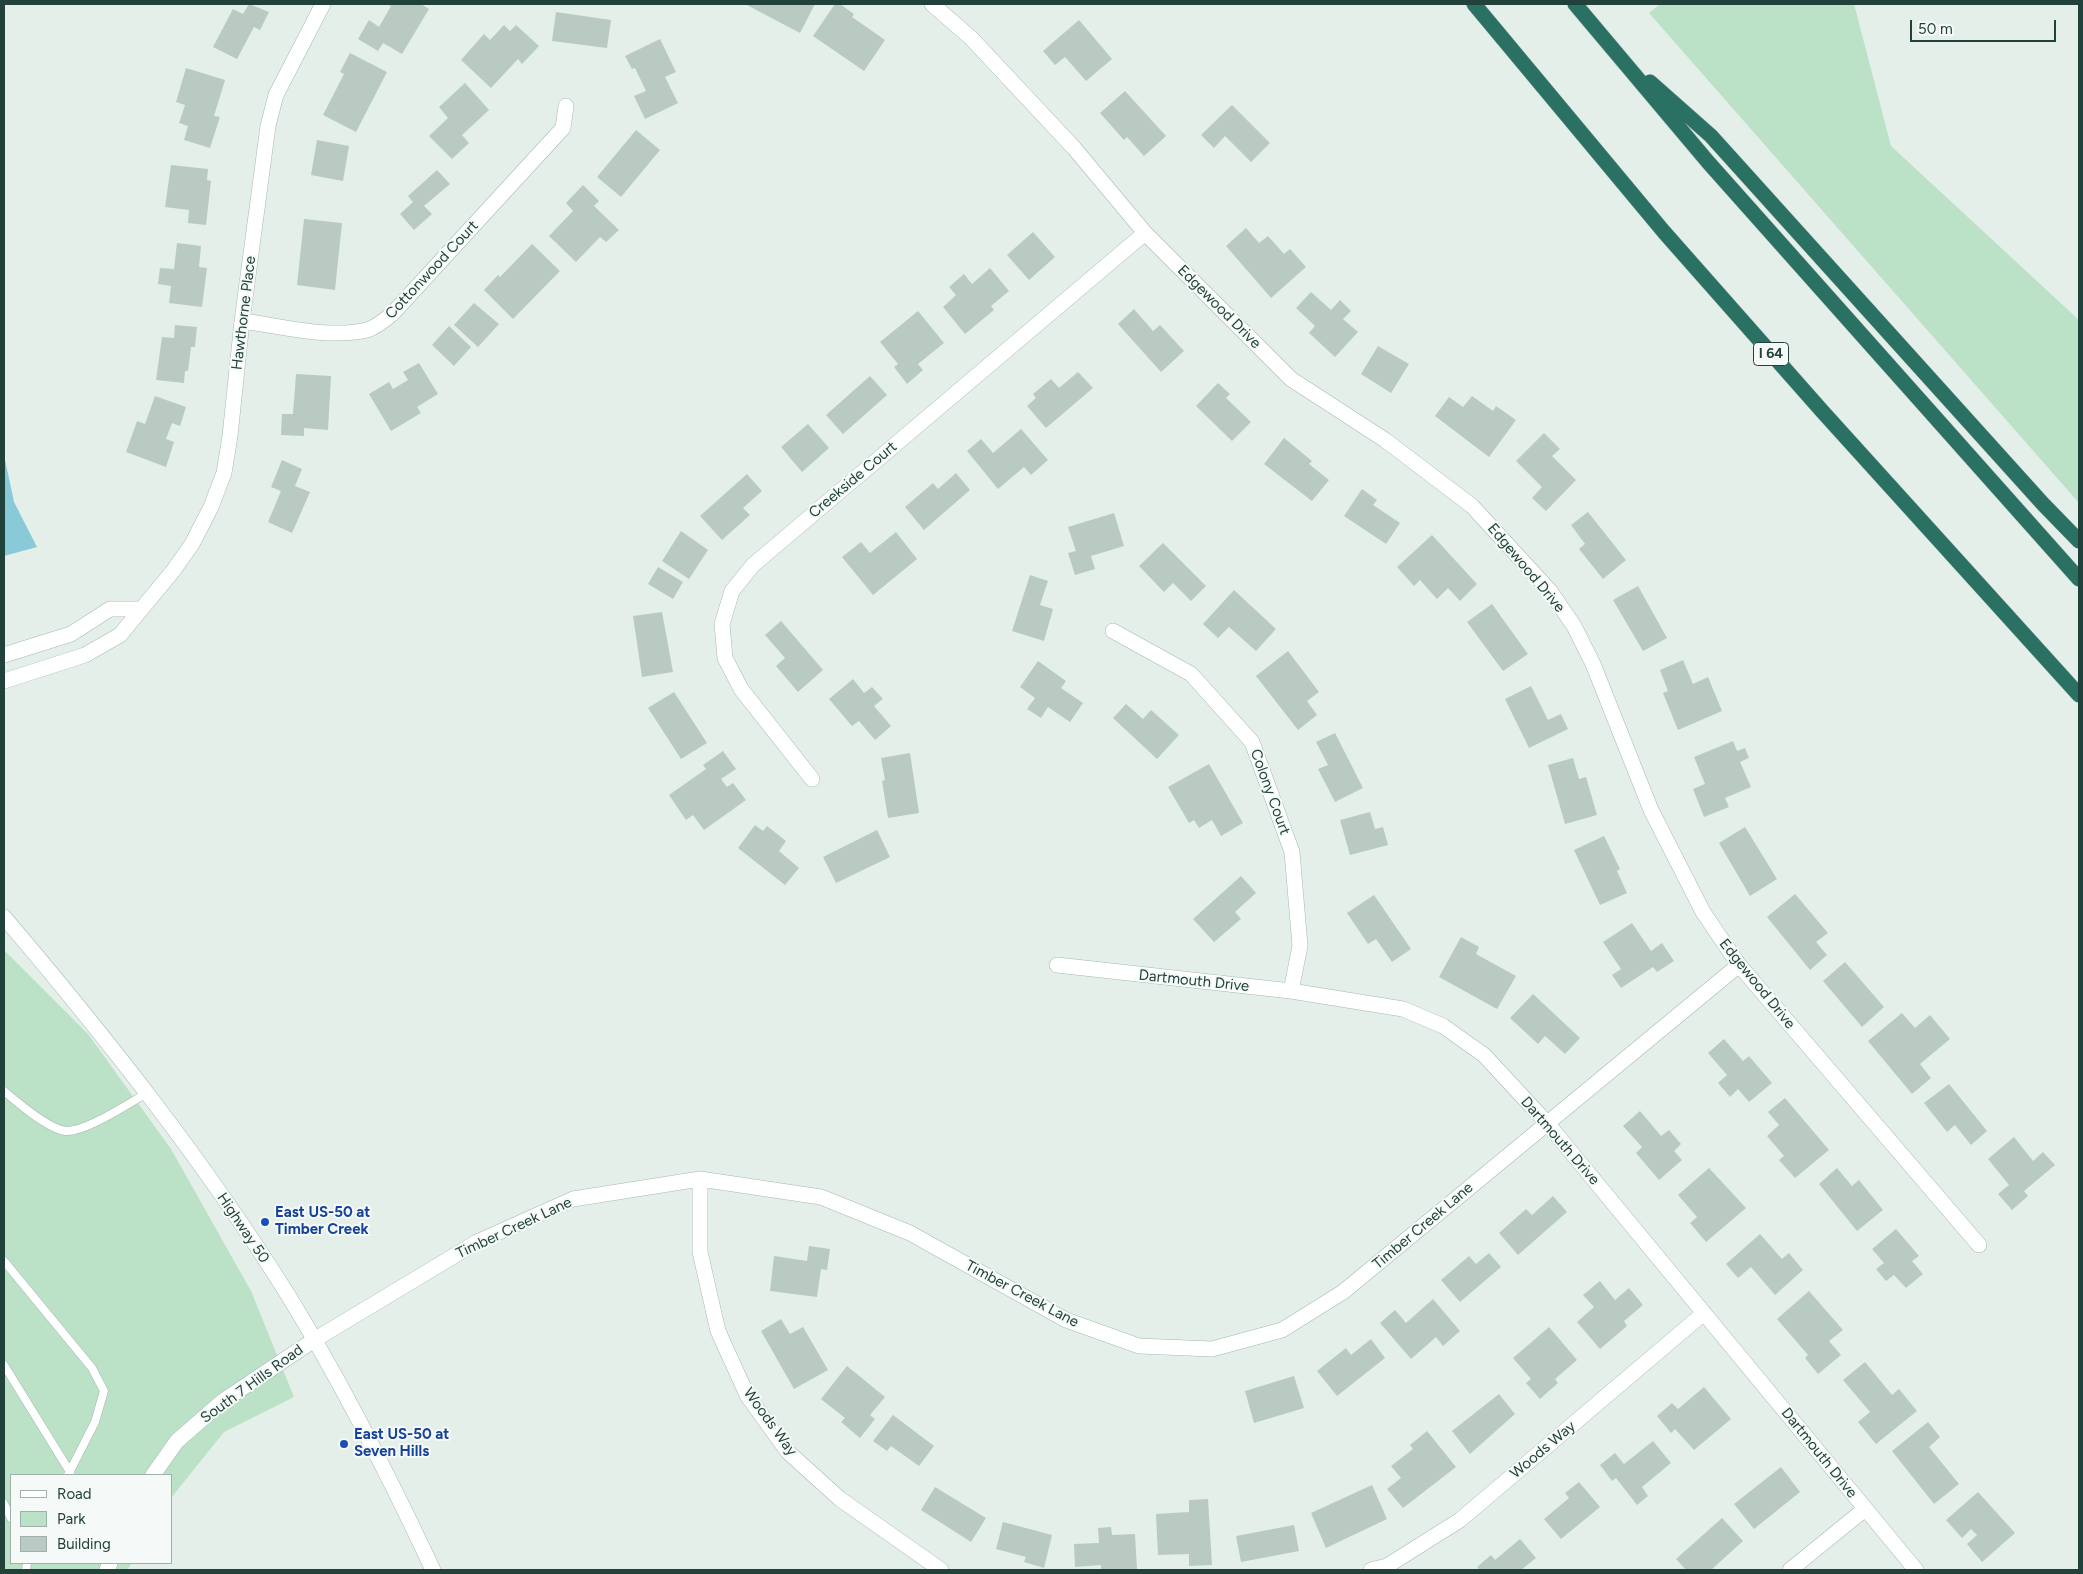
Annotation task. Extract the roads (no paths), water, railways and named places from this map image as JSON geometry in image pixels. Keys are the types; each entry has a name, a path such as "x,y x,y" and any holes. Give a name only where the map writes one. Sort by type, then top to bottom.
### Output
{"highway":[{"name":"I 64","path":"1474,4 1664,232 1822,411 2079,694"},
{"path":"1575,4 1715,170 2079,579"},
{"path":"1608,44 1711,136 2042,504 2079,541"}],"street":[{"name":"Hawthorne Place","path":"4,681 85,655 120,635 173,571 192,544 211,507 224,473 230,436 242,321 268,126 276,95 324,4"},
{"name":"Edgewood Drive","path":"932,4 972,38 1055,127 1145,233 1291,379 1385,440 1472,506 1550,591 1574,626 1592,664 1652,810 1699,904 1739,965 1979,1245"},
{"name":"Cottonwood Court","path":"242,321 336,334 368,329 381,323 394,313 563,128 566,106"},
{"name":"Creekside Court","path":"812,779 741,689 725,658 722,624 732,590 753,566 1145,233"},
{"path":"4,655 71,634 110,609 140,609"},
{"name":"Colony Court","path":"1113,631 1190,674 1252,742 1292,852 1300,946 1291,991"},
{"name":"Highway 50","path":"4,917 78,1005 147,1093 217,1190 287,1294 397,1492 433,1570"},
{"name":"Dartmouth Drive","path":"1057,965 1291,991 1403,1009 1443,1026 1484,1055 1547,1124 1916,1570"},
{"name":"Timber Creek Lane","path":"314,1340 477,1242 573,1199 700,1179 820,1197 910,1233 1066,1320 1140,1346 1212,1349 1282,1330 1344,1292 1739,965"},
{"name":"Woods Way","path":"700,1179 700,1252 718,1331 747,1395 788,1452 840,1499 941,1570"},
{"name":"Woods Way","path":"1371,1570 1387,1566 1460,1520 1704,1313"},
{"name":"South 7 Hills Road","path":"154,1474 177,1441 223,1401 314,1340"},
{"path":"1790,1570 1865,1509"}],"lane":[{"path":"4,1092 35,1118 66,1131 91,1125 147,1093"},
{"path":"4,1261 92,1368 104,1391 95,1422 69,1473"},
{"path":"4,1365 69,1473"},
{"path":"4,1504 10,1516"}],"water":[{"path":"4,455 14,502 37,547 4,556"}],"place":[{"name":"East US-50 at Timber Creek","path":"265,1222"},
{"name":"East US-50 at Seven Hills","path":"344,1444"}]}
